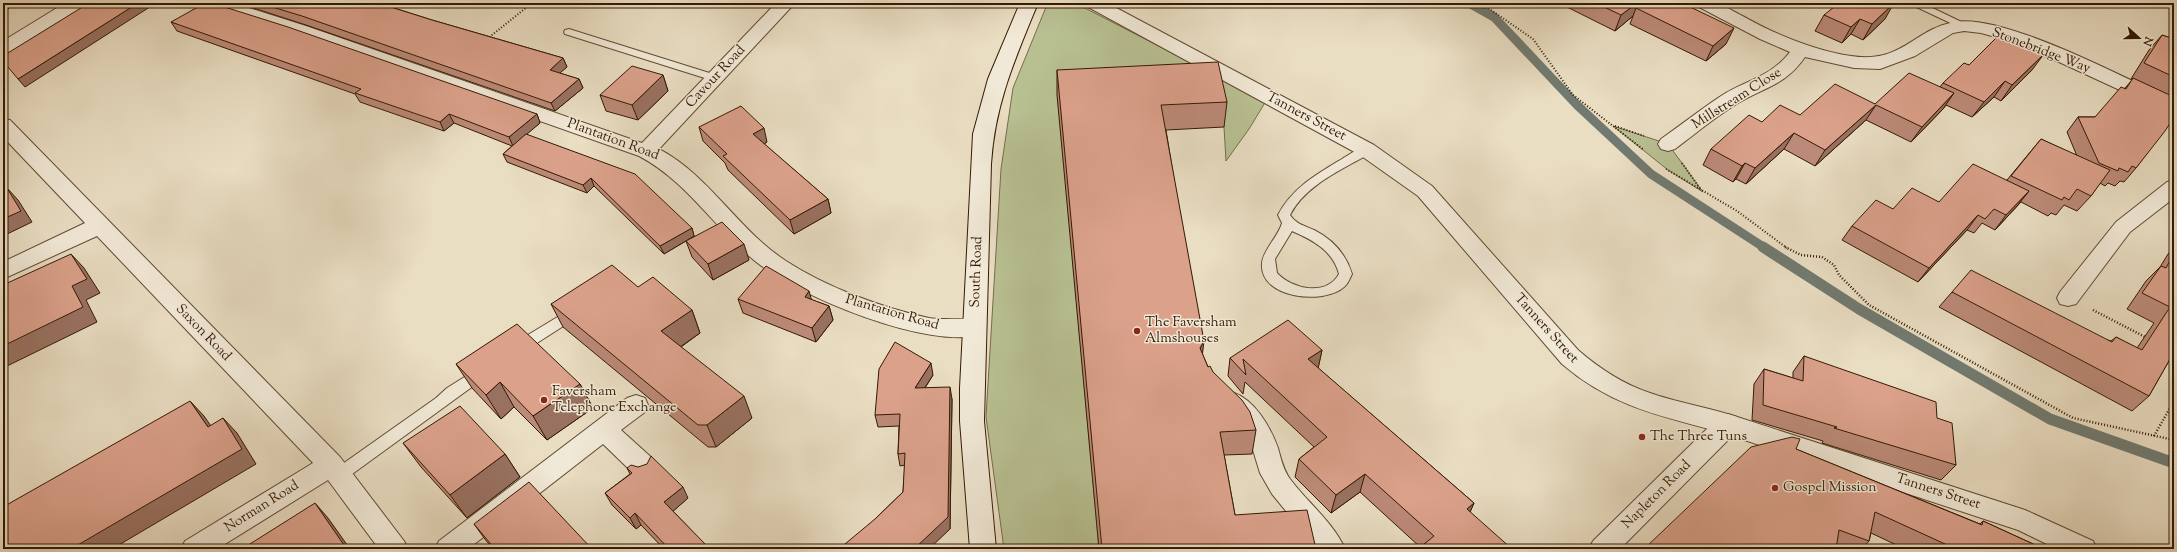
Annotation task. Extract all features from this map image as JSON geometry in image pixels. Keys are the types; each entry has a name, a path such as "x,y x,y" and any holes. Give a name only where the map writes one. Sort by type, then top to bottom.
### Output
{"street":[{"path":"3,49 77,3"},
{"name":"Plantation Road","path":"215,3 300,30 646,151 664,159 678,170 749,244 768,260 800,280 837,297 894,317 937,327 975,328"},
{"name":"Cavour Road","path":"646,151 786,3"},
{"name":"South Road","path":"983,549 972,421 981,164 984,134 997,79 1029,3"},
{"name":"Tanners Street","path":"1094,3 1367,150 1425,191 1570,357 1594,377 1618,391 1641,400 1728,424 2025,521 2084,549"},
{"name":"Stonebridge Way","path":"1705,3 1750,27 1801,50 1836,60 1878,63 1902,56 1946,28 1965,26 1988,29 2047,50 2174,109"},
{"name":"Millstream Close","path":"1668,144 1729,100 1776,77 1790,65 1801,50"},
{"name":"Saxon Road","path":"3,125 335,470 395,549"},
{"path":"2068,298 2123,226 2174,187"},
{"path":"3,271 99,226"},
{"path":"1216,385 1253,423 1263,441 1274,476 1284,490 1320,530 1332,549"},
{"path":"448,549 636,405"},
{"name":"Napleton Road","path":"1602,549 1728,424"},
{"path":"604,430 643,466"},
{"name":"Norman Road","path":"194,549 335,470"}],"lane":[{"path":"1913,3 1965,26"},
{"path":"569,32 716,78"},
{"path":"1288,223 1328,245 1344,263 1346,274 1340,284 1327,290 1309,293 1291,290 1271,276 1268,265 1270,257 1287,234 1288,223 1284,215 1286,209 1299,195 1319,179 1367,150"},
{"path":"505,357 585,304"},
{"path":"335,470 441,402 452,392 492,366"}],"path":[{"path":"483,42 532,3"},
{"path":"1482,3 1533,39 1573,95 1646,152"},
{"path":"1662,165 1703,192 1737,211 1787,248 1801,255 1822,257 1834,265 1839,275 1869,305 2073,418 2174,440"},
{"path":"2068,298 2153,341"},
{"path":"2154,436 2174,401"}],"green space":[{"path":"1058,3 1077,4 1266,101 1249,129 1226,161 1224,127 1215,87 1058,95 1099,549 1004,549 986,417 1001,169 1013,88 1046,7"},
{"path":"1613,126 1668,144 1703,192 1668,170"}],"building":[{"path":"89,3 138,3 18,79 3,61 3,56"},
{"path":"205,3 212,3 288,27 537,114 509,137 449,114 440,122 355,93 361,89 171,22"},
{"path":"259,3 378,3 563,58 550,70 579,79 551,103 302,16"},
{"path":"1596,3 1637,3 1621,15"},
{"path":"1643,3 1682,3 1734,28 1713,46 1636,8"},
{"path":"1839,3 1894,3 1872,24 1860,19 1851,27 1824,15"},
{"path":"2000,34 2044,54 2012,85 2005,81 1984,102 1943,83 1964,63 1969,65"},
{"path":"2162,35 2174,39 2174,77 2144,63"},
{"name":"The Faversham Almshouses","path":"1218,62 1227,102 1161,105 1204,341 1200,348 1208,367 1210,366 1213,372 1242,400 1250,412 1256,430 1220,432 1235,515 1307,510 1316,549 1102,549 1057,70"},
{"path":"632,66 663,75 632,105 600,95"},
{"path":"1909,73 1954,93 1922,127 1876,105 1825,150 1794,133 1755,168 1745,163 1742,166 1711,149 1749,115 1762,122 1780,105 1800,115 1835,84 1875,104"},
{"path":"2133,78 2174,97 2174,117 2136,168 2132,166 2128,172 2119,168 2118,171 2099,163 2078,117 2095,117 2121,87 2126,89"},
{"path":"741,106 764,128 753,134 828,199 790,220 723,156 727,154 699,127"},
{"path":"526,134 635,174 692,228 660,246 591,178 583,185 503,154"},
{"path":"2041,139 2110,170 2091,196 2077,189 2069,200 2064,197 2062,200 2011,176"},
{"path":"1973,164 2029,191 2006,215 1994,209 1985,219 1978,215 1929,268 1852,226 1876,200 1893,209 1912,188 1939,202"},
{"path":"7,188 21,211 3,219 3,190"},
{"path":"722,222 744,244 708,264 686,241"},
{"path":"2174,253 2174,352 2149,396 1952,292 1971,270 2112,342 2116,337 2142,350 2170,307 2142,293 2161,266 2166,268"},
{"path":"71,254 87,279 72,286 83,307 3,346 3,285"},
{"path":"612,265 638,287 653,277 692,310 661,331 744,396 707,425 698,425 551,304"},
{"path":"766,266 809,291 805,297 829,306 812,328 738,299"},
{"path":"1288,320 1322,350 1308,359 1474,503 1467,509 1512,549 1418,549 1434,536 1365,474 1336,495 1299,459 1327,437 1243,359 1246,375 1230,358"},
{"path":"517,324 580,384 533,416 500,382 486,395 456,364"},
{"path":"895,342 931,363 915,388 950,387 948,517 914,549 839,549 875,519 903,492 905,453 898,454 900,414 875,415 879,369"},
{"path":"1804,356 1936,402 1937,418 1952,423 1956,465 1763,405 1764,369 1803,381"},
{"path":"190,401 208,427 223,418 242,449 71,549 3,549 3,507"},
{"path":"460,406 505,454 450,495 403,443"},
{"path":"1792,437 1800,439 1796,449 1982,525 1983,521 2044,549 1956,549 1875,512 1869,541 1839,530 1836,549 1776,549 1769,544 1765,549 1644,549 1751,447"},
{"path":"651,456 683,487 664,502 709,548 708,549 669,549 635,513 630,518 605,493 632,473 627,468 631,465 638,467 647,464"},
{"path":"529,482 592,549 495,549 474,524"},
{"path":"315,503 346,548 345,549 242,549"}],"waterway":[{"path":"1469,3 1494,17 1577,105 1651,174 1765,248"},
{"path":"1763,247 1859,309 2050,419 2174,463"}],"railway":[{"path":"3,10 14,3"}],"place":[{"name":"The Faversham Almshouses","path":"1137,331"},
{"name":"Faversham Telephone Exchange","path":"544,400"},
{"name":"The Three Tuns","path":"1642,437"},
{"name":"Gospel Mission","path":"1775,488"}]}
